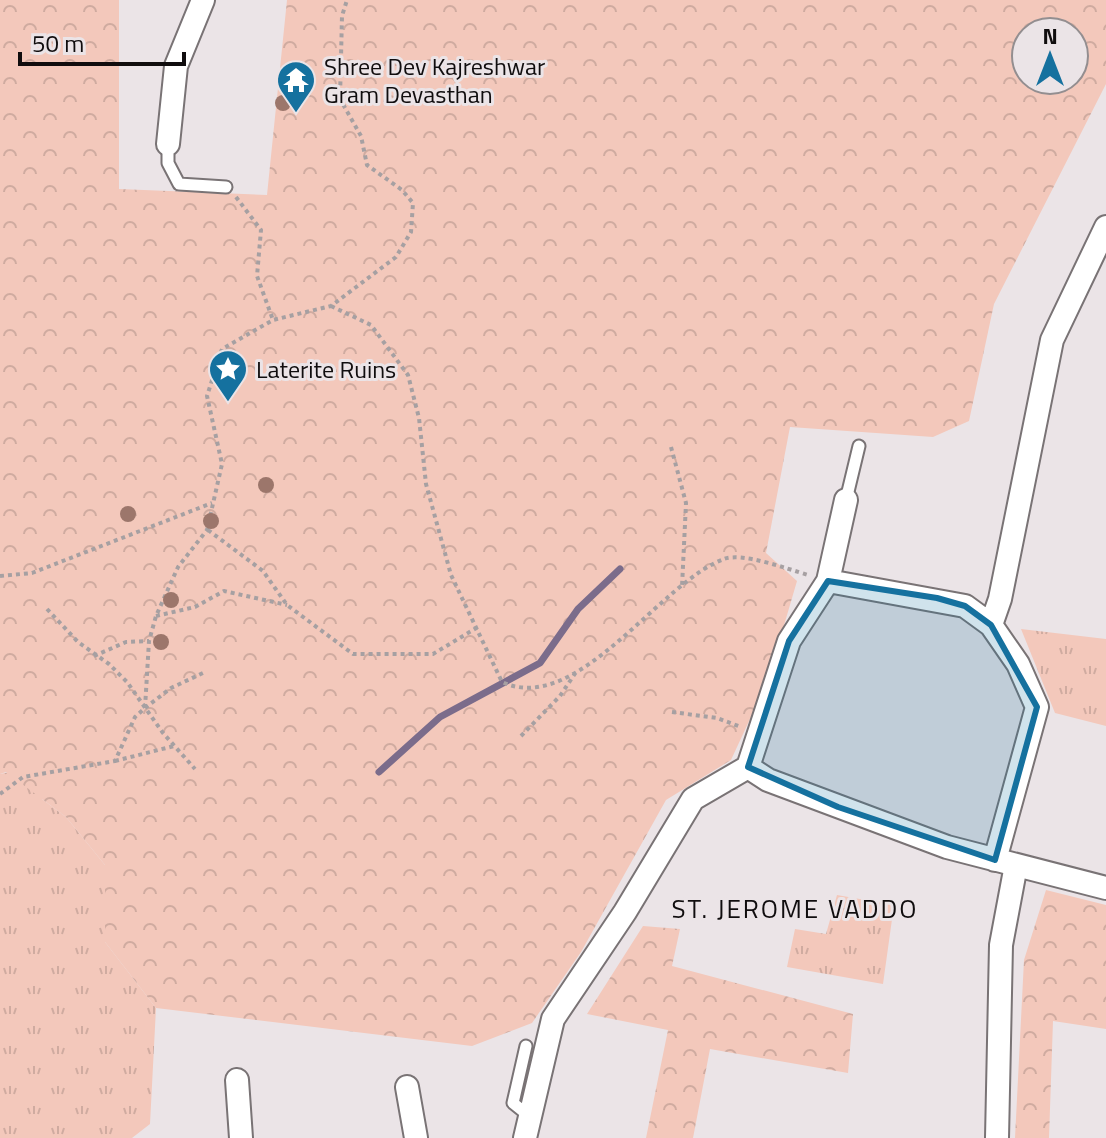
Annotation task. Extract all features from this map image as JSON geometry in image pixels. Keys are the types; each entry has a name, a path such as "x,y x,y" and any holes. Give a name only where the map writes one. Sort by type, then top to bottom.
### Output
{"street":[{"path":"168,144 176,66 203,0"},
{"path":"991,625 1052,340 1106,227"},
{"path":"525,1138 553,1019 625,912 693,799 748,767 789,641 828,580 846,500"},
{"path":"828,580 965,606 991,625 1018,664 1037,707 1006,862 997,1138"},
{"path":"748,767 768,780 893,827 1006,862 1106,888"},
{"path":"237,1080 241,1138"},
{"path":"407,1087 416,1138"}],"lane":[{"path":"168,144 168,163 179,184 226,187"},
{"path":"846,500 859,446"},
{"path":"526,1046 513,1103 528,1115"}],"path":[{"path":"145,708 149,641 156,616 178,567 207,530 222,464 207,396 222,349 273,320 331,306 396,257 411,232 413,203 402,190 367,165 361,136 340,99 342,16 347,0"},
{"path":"226,187 261,230 257,276 273,320"},
{"path":"331,306 371,325 408,375 419,418 426,484 451,575 502,682 517,689 556,681 577,670 623,639 682,587 725,558 752,560 828,580"},
{"path":"671,447 686,503 682,587"},
{"path":"0,576 32,573 213,502"},
{"path":"207,530 263,571 287,605 353,654 433,654 478,627"},
{"path":"156,616 195,607 224,591 287,605"},
{"path":"47,609 93,656 109,664 195,769"},
{"path":"93,656 126,642 149,641"},
{"path":"521,736 560,696 577,670"},
{"path":"115,761 135,717 171,688 203,673"},
{"path":"672,712 717,718 759,733"},
{"path":"0,794 23,777 115,761 175,746"}],"highlighted area":[{"path":"828,581 937,598 965,606 991,625 1037,707 995,860 838,807 748,767 789,641"}],"green space":[{"path":"0,0 119,0 119,189 267,195 287,0 1106,0 1106,84 994,304 969,421 933,437 790,427 766,553 797,581 768,680 731,760 666,800 581,952 532,1023 472,1046 156,1008 105,942 105,865 66,817 6,772 0,774"},
{"path":"1021,629 1106,639 1106,726 1055,713"},
{"path":"98,754 42,799 66,817 105,865 105,942 156,1008 150,1124 132,1138 0,1138 0,774"},
{"path":"1046,890 1106,905 1106,1029 1053,1021 1049,1138 1015,1138 1024,960"},
{"path":"837,895 894,905 883,984 787,967 795,929 826,934"},
{"path":"643,926 680,929 672,966 853,1014 848,1073 710,1049 693,1138 646,1138 668,1030 587,1014"}],"waterway":[{"path":"379,772 440,717 540,663 578,609 620,569"}],"place":[{"name":"Shree Dev Kajreshwar Gram Devasthan","path":"296,114"},
{"name":"Laterite Ruins","path":"228,403"}],"district":[{"name":"ST. JEROME VADDO","path":"795,908"}]}
